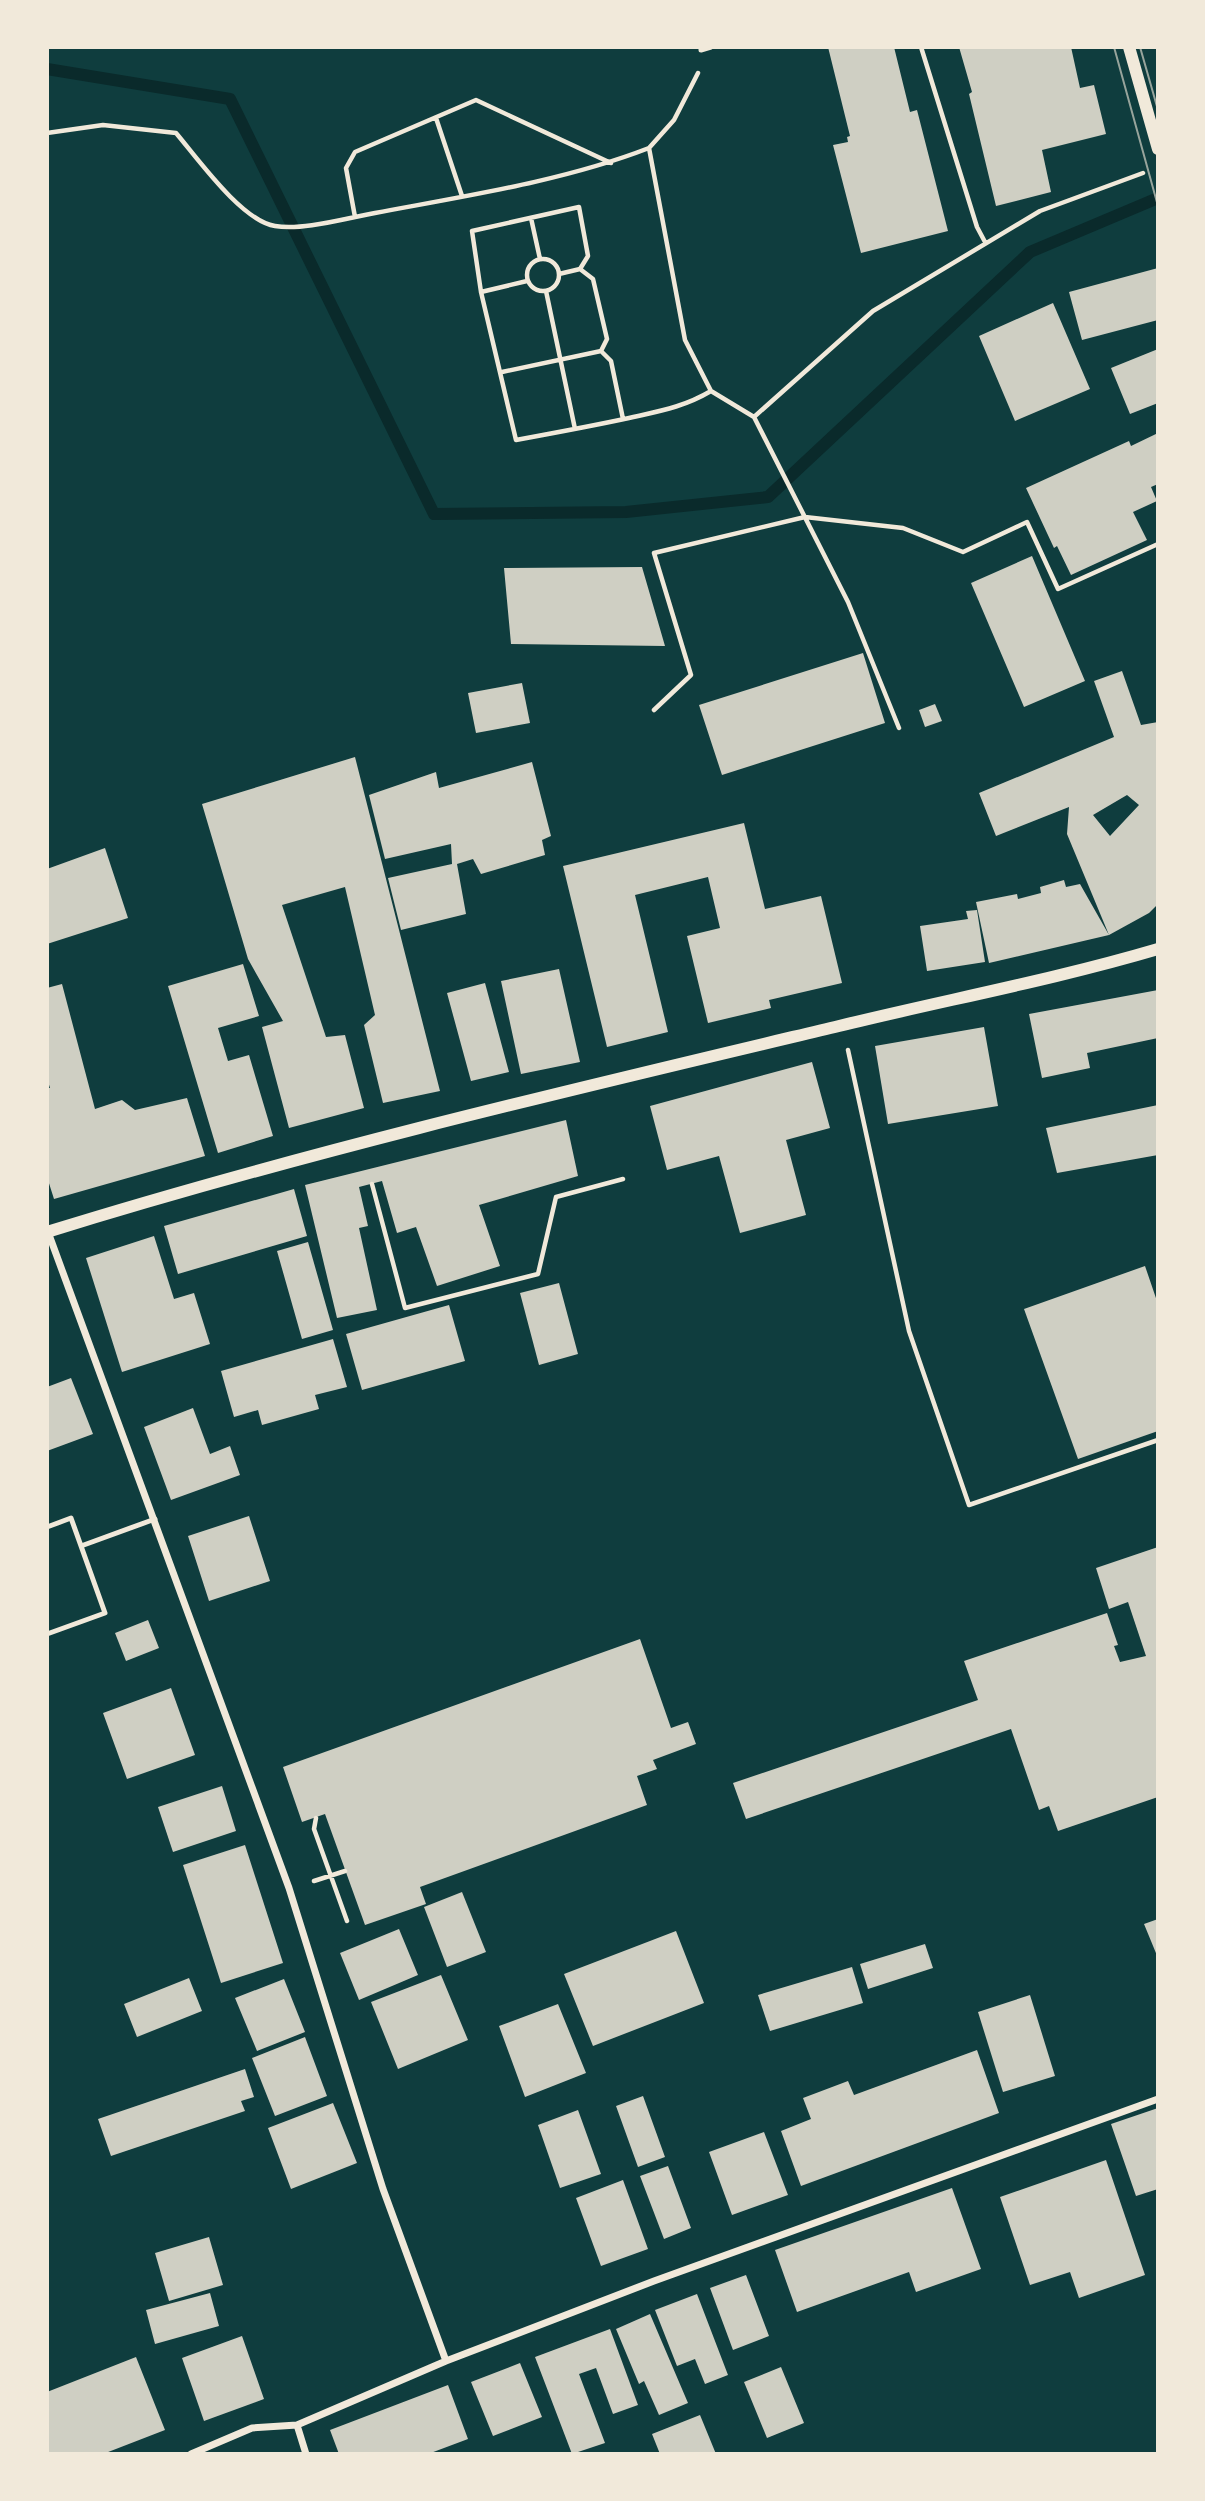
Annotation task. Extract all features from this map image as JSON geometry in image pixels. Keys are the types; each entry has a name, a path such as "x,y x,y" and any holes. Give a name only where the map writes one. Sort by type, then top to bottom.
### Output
{"street":[{"path":"1129,47 1158,149"},
{"path":"446,2361 383,2189 289,1888 48,1232 230,1177 843,1025 1090,969 1158,949"},
{"path":"191,2454 252,2428 297,2425 446,2361 654,2281 1158,2099"},
{"path":"297,2425 306,2454"}],"lane":[{"path":"701,49 711,47"},
{"path":"47,1527 71,1518 105,1614 47,1634"},
{"path":"81,1546 155,1519"}],"path":[{"path":"921,47 976,227 985,242"},
{"path":"47,134 103,125 176,133 244,212 274,226 311,225 463,197 611,163 649,148 674,120 698,72 701,49"},
{"path":"355,216 346,168 355,152 476,100 611,163"},
{"path":"436,118 463,197"},
{"path":"649,148 685,340 711,391 754,417 848,602 900,728"},
{"path":"754,417 873,311 1040,211 1148,172"},
{"path":"559,274 580,269 588,256 579,207 472,231 481,292 516,440 690,404 711,391"},
{"path":"531,218 540,259"},
{"path":"540,259 551,260 559,274 555,287 546,291 533,288 527,281 527,269 540,259"},
{"path":"502,372 601,351 607,339 593,279 580,269"},
{"path":"481,292 527,281"},
{"path":"546,291 575,429"},
{"path":"601,351 611,361 623,419"},
{"path":"654,710 691,675 654,553 805,517 903,528 963,552 1027,522 1058,589 1158,544"},
{"path":"843,1025 909,1331 969,1506 1158,1440"},
{"path":"372,1184 405,1308 538,1275 555,1196 623,1179"},
{"path":"316,1818 314,1829 347,1921"},
{"path":"289,1888 345,1871"}],"building":[{"path":"828,47 894,47 910,112 917,110 948,231 861,253 833,145 848,142 847,137 850,136"},
{"path":"959,47 1071,47 1080,88 1094,85 1106,134 1042,150 1051,192 996,206 969,94 972,92"},
{"path":"1158,268 1158,320 1082,340 1069,292"},
{"path":"1053,303 1090,389 1015,421 979,336"},
{"path":"1158,349 1158,403 1130,414 1111,368"},
{"path":"1158,433 1158,484 1151,487 1157,501 1133,512 1147,540 1071,575 1057,546 1054,548 1026,488 1129,441 1131,446"},
{"path":"1032,556 1085,681 1024,707 971,583"},
{"path":"642,567 665,646 511,644 504,568"},
{"path":"863,653 885,723 722,775 699,705"},
{"path":"1122,671 1141,725 1158,722 1158,904 1149,913 1109,935 1067,834 1069,807 996,836 979,793 1114,737 1094,681","holes":["1127,795 1139,805 1110,836 1093,815"]},
{"path":"522,683 530,723 476,733 468,693"},
{"path":"935,704 942,721 925,727 919,710"},
{"path":"355,757 440,1091 383,1103 364,1025 375,1015 345,887 282,905 326,1037 345,1035 364,1108 289,1128 262,1027 283,1021 248,959 202,804"},
{"path":"532,762 551,836 542,840 545,855 481,874 473,859 457,864 466,914 401,930 388,878 452,864 451,844 385,859 369,795 436,772 439,788"},
{"path":"744,823 765,909 821,896 842,983 769,1000 771,1008 708,1023 687,936 720,928 708,877 635,895 668,1032 607,1047 563,866"},
{"path":"105,848 128,918 47,944 47,869"},
{"path":"1064,880 1066,887 1080,884 1109,935 989,963 976,902 1017,894 1018,899 1041,893 1040,887"},
{"path":"977,910 985,962 927,971 920,926 968,919 966,911"},
{"path":"243,964 259,1016 218,1028 228,1061 249,1055 273,1136 218,1153 168,986"},
{"path":"559,969 580,1062 521,1074 501,981"},
{"path":"485,983 509,1072 471,1081 447,993"},
{"path":"62,984 95,1109 122,1100 135,1110 187,1098 205,1156 54,1199 47,1177 47,1088 50,1088 47,1078 47,988"},
{"path":"1158,990 1158,1038 1087,1053 1090,1068 1042,1078 1029,1014"},
{"path":"984,1027 998,1106 888,1124 875,1046"},
{"path":"812,1062 830,1128 786,1140 806,1215 740,1233 719,1156 667,1170 650,1106"},
{"path":"1158,1105 1158,1155 1057,1173 1046,1128"},
{"path":"566,1120 578,1176 479,1205 500,1266 437,1286 416,1227 397,1233 382,1181 359,1187 368,1226 359,1228 377,1310 337,1318 305,1185"},
{"path":"294,1189 307,1236 178,1274 164,1226"},
{"path":"154,1236 174,1299 194,1293 210,1344 122,1372 86,1258"},
{"path":"308,1242 333,1330 302,1339 277,1251"},
{"path":"1145,1266 1158,1304 1158,1431 1078,1459 1024,1309"},
{"path":"559,1283 578,1354 539,1365 520,1293"},
{"path":"449,1305 465,1361 362,1390 346,1334"},
{"path":"333,1339 347,1387 315,1395 319,1409 262,1425 258,1410 234,1417 221,1371"},
{"path":"71,1378 93,1434 47,1451 47,1387"},
{"path":"193,1408 210,1454 230,1446 240,1475 171,1500 144,1427"},
{"path":"249,1516 270,1581 209,1601 188,1536"},
{"path":"1158,1547 1158,1797 1058,1831 1049,1806 1039,1810 1011,1729 746,1819 733,1783 978,1700 964,1661 1107,1613 1118,1645 1114,1646 1120,1662 1146,1656 1128,1602 1109,1609 1096,1568"},
{"path":"148,1620 159,1648 126,1661 115,1633"},
{"path":"640,1639 671,1728 688,1722 696,1744 653,1760 657,1769 637,1776 647,1805 420,1887 426,1904 365,1925 325,1814 302,1822 283,1767"},
{"path":"171,1688 195,1755 127,1779 103,1713"},
{"path":"222,1786 236,1831 173,1852 158,1807"},
{"path":"245,1845 283,1963 221,1983 183,1865"},
{"path":"462,1892 486,1952 447,1967 424,1907"},
{"path":"1158,1919 1158,1958 1144,1924"},
{"path":"399,1929 418,1975 359,2000 340,1953"},
{"path":"676,1931 704,2003 593,2046 564,1974"},
{"path":"925,1944 933,1968 868,1989 860,1964"},
{"path":"852,1967 863,2003 770,2031 758,1995"},
{"path":"441,1975 468,2040 398,2069 371,2002"},
{"path":"189,1978 202,2011 137,2037 124,2004"},
{"path":"284,1979 305,2032 257,2051 235,1998"},
{"path":"1030,1995 1055,2076 1003,2092 978,2012"},
{"path":"558,2004 586,2073 525,2097 499,2026"},
{"path":"305,2037 327,2096 275,2116 252,2058"},
{"path":"977,2050 999,2113 801,2186 781,2131 811,2119 803,2098 848,2081 854,2095"},
{"path":"245,2069 254,2097 241,2101 245,2111 111,2156 98,2119"},
{"path":"643,2096 665,2157 638,2167 616,2106"},
{"path":"333,2103 357,2163 291,2189 268,2128"},
{"path":"1158,2108 1158,2189 1136,2196 1111,2124"},
{"path":"578,2110 601,2174 560,2188 538,2125"},
{"path":"764,2132 788,2195 732,2215 709,2152"},
{"path":"1106,2160 1145,2275 1079,2298 1070,2272 1030,2285 1000,2197"},
{"path":"668,2166 691,2228 664,2239 640,2176"},
{"path":"623,2180 648,2249 601,2266 576,2198"},
{"path":"952,2188 981,2269 916,2292 909,2272 797,2312 775,2250"},
{"path":"209,2237 223,2285 169,2301 155,2253"},
{"path":"746,2275 769,2336 733,2350 710,2288"},
{"path":"210,2293 219,2326 155,2344 146,2310"},
{"path":"697,2294 728,2375 705,2384 695,2359 677,2366 655,2310"},
{"path":"650,2314 688,2403 659,2415 644,2381 639,2384 616,2329"},
{"path":"610,2329 638,2405 613,2414 596,2368 579,2374 605,2443 572,2454 535,2357"},
{"path":"242,2336 264,2399 204,2421 182,2358"},
{"path":"136,2357 165,2430 103,2454 47,2454 47,2392"},
{"path":"520,2363 542,2417 493,2436 471,2382"},
{"path":"781,2367 804,2423 767,2438 744,2382"},
{"path":"448,2385 468,2439 428,2454 339,2454 330,2430"},
{"path":"700,2415 716,2454 660,2454 652,2434"}],"waterway":[{"path":"47,69 230,99 434,514 626,512 768,497 1030,252 1158,198"}],"tram line":[{"path":"1114,47 1158,206"},
{"path":"1140,47 1158,110"}]}
